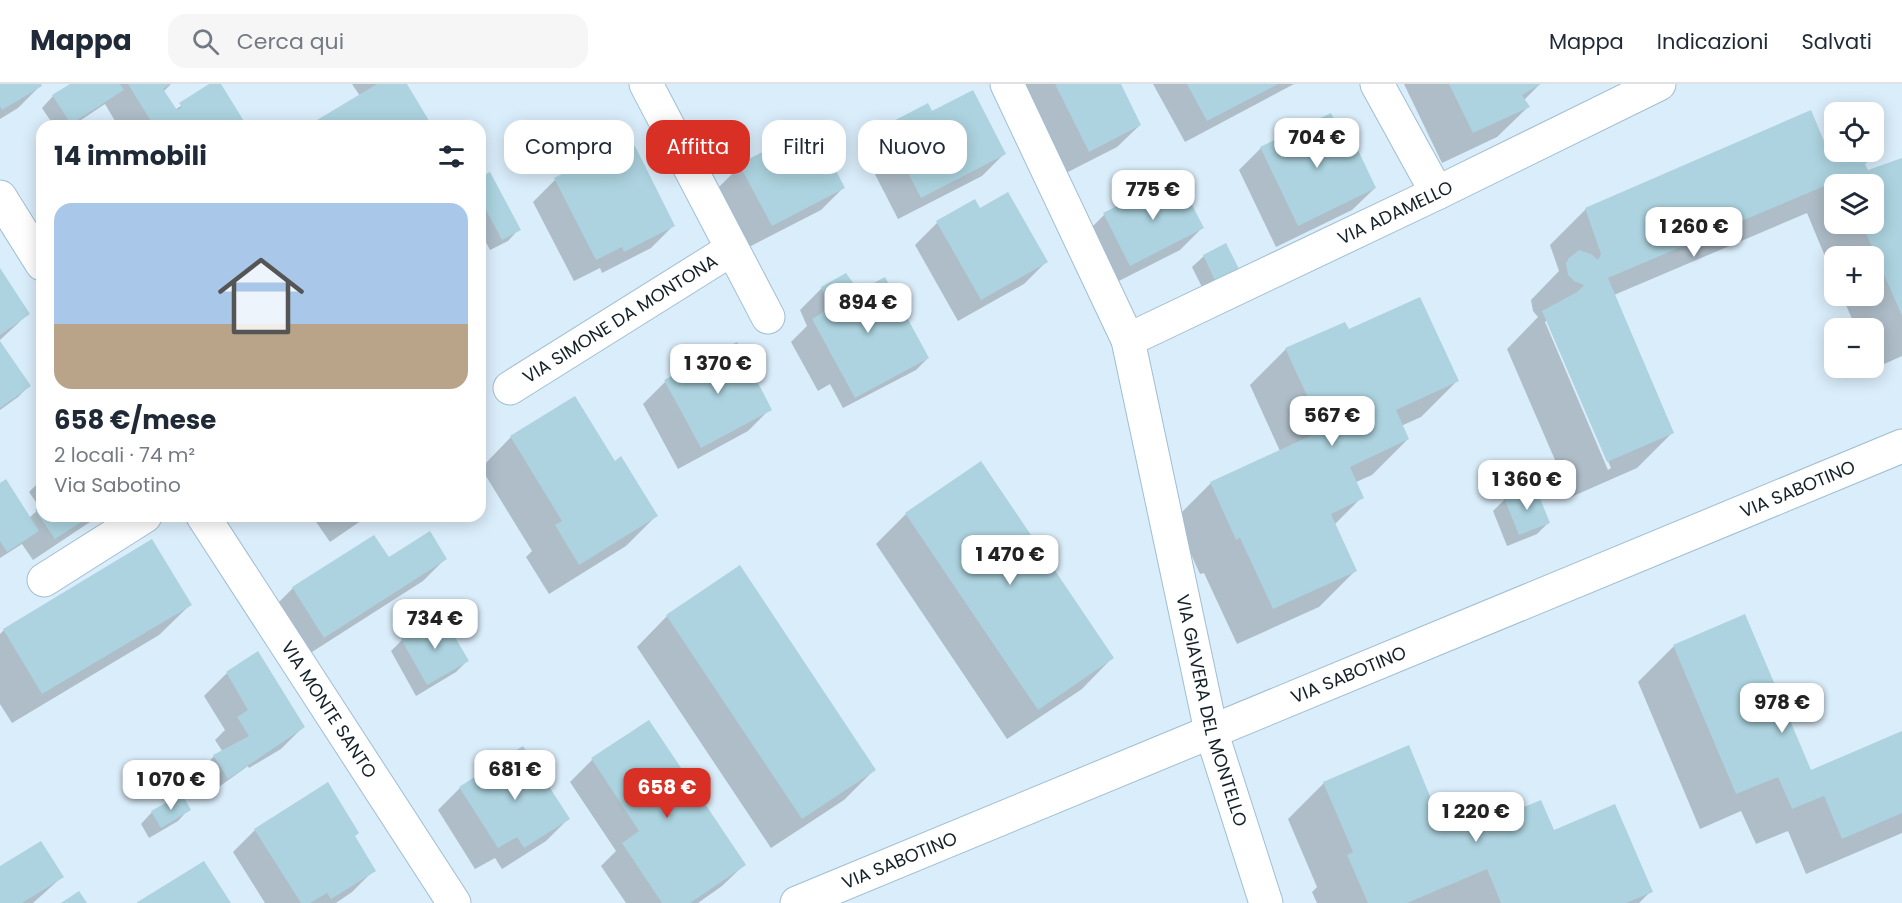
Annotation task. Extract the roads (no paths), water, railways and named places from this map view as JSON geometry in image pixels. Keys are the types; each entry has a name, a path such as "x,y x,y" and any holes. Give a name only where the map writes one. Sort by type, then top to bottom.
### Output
{"street":[{"name":"VIA SIMONE DA MONTONA","path":"646,84 768,317"},
{"name":"VIA GIAVERA DEL MONTELLO","path":"1007,84 1128,340 1211,731 1266,903"},
{"path":"1377,84 1437,193"},
{"name":"VIA ADAMELLO","path":"1128,340 1659,84"},
{"path":"0,197 36,254"},
{"name":"VIA SIMONE DA MONTONA","path":"510,388 732,249"},
{"name":"VIA SABOTINO","path":"797,903 1902,446"},
{"path":"44,580 136,522"},
{"name":"VIA MONTE SANTO","path":"207,522 454,903"}]}
